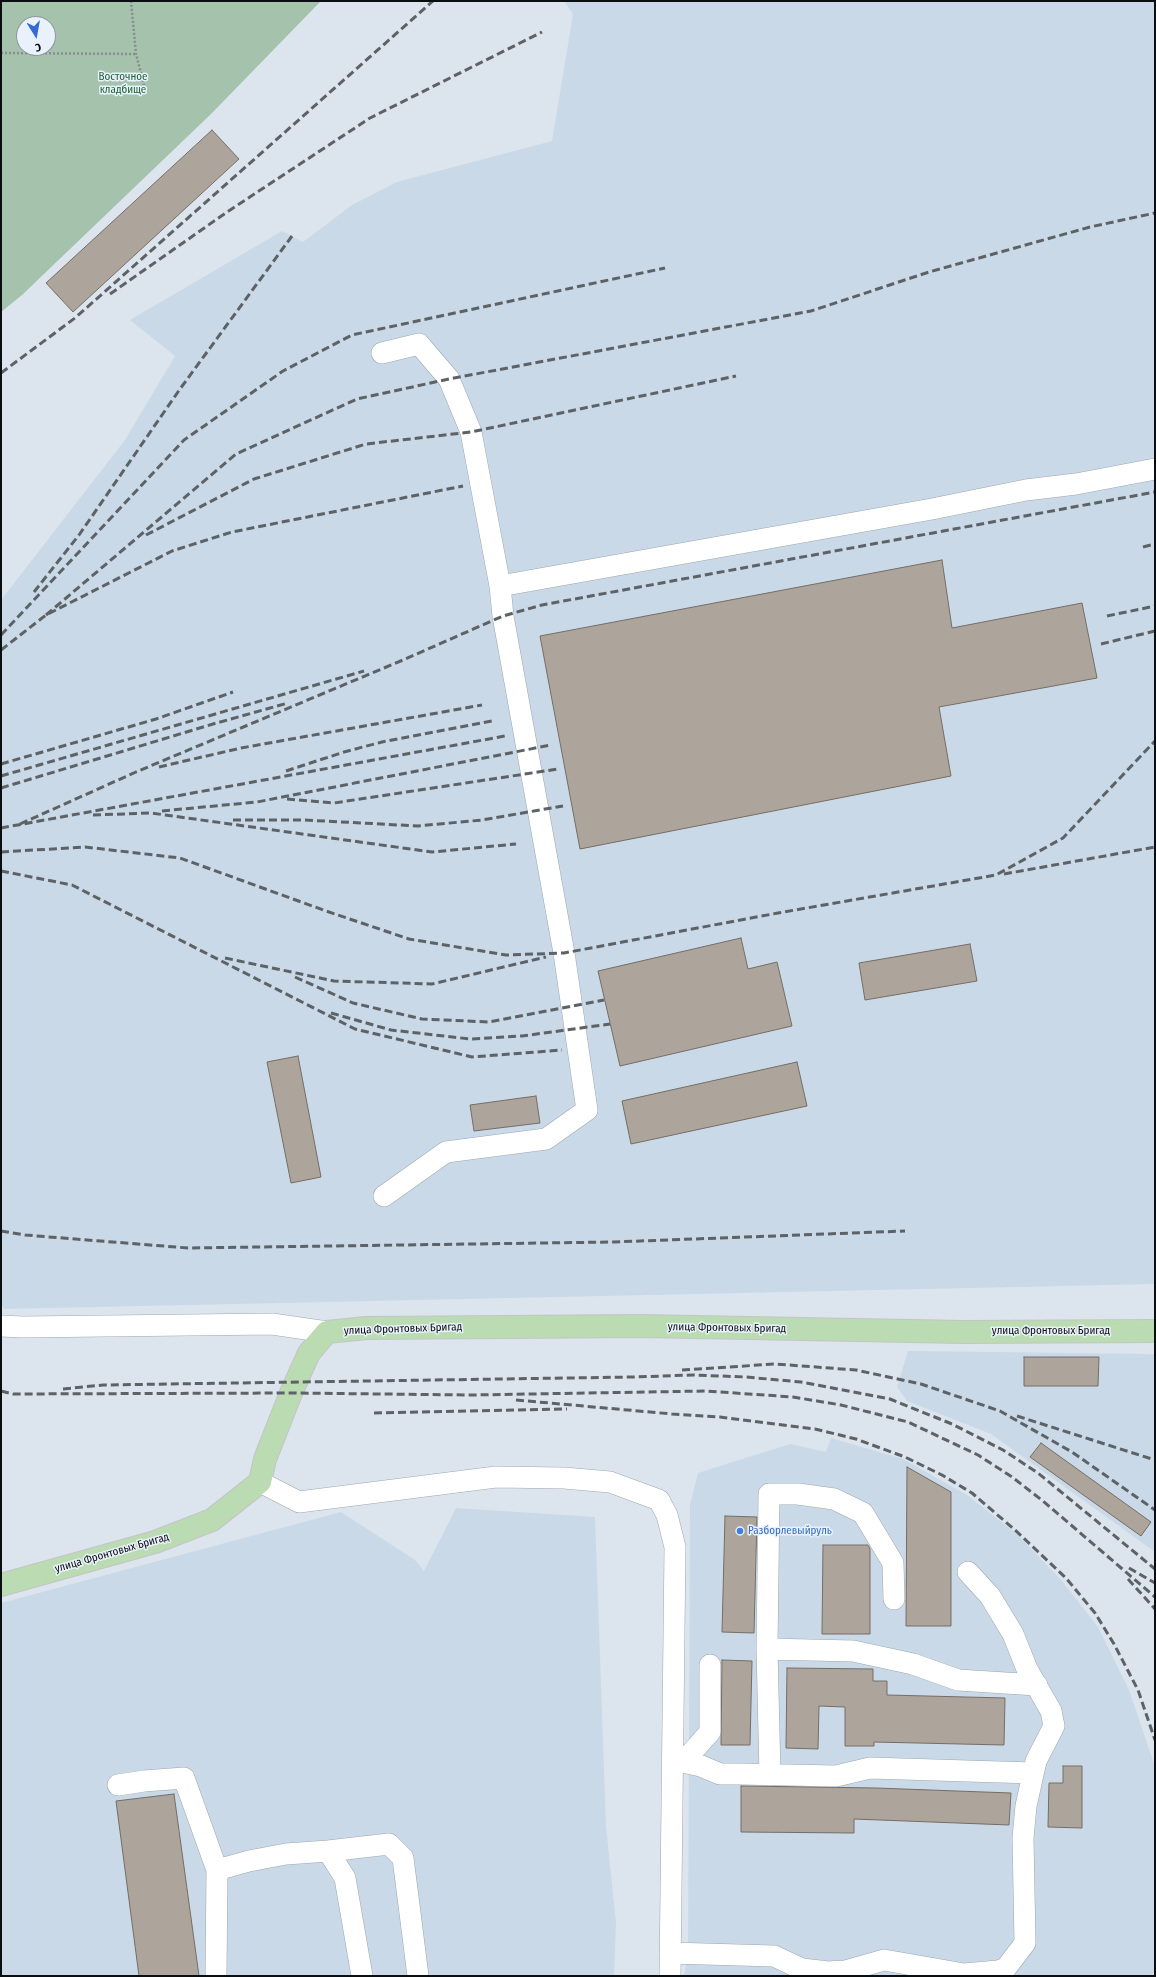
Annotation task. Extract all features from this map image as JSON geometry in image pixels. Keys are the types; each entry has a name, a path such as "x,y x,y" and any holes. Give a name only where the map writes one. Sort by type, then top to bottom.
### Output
{"main road":[{"name":"улица Фронтовых Бригад","path":"327,1332 366,1328 634,1326 964,1332 1155,1331"},
{"path":"260,1482 265,1459 280,1416 309,1353 327,1332"},
{"name":"улица Фронтовых Бригад","path":"1,1585 155,1542 212,1520 260,1482"}],"street":[{"path":"382,353 419,344 449,379 471,432 500,586 504,616 564,953 587,1110 546,1139 446,1152 384,1196"},
{"path":"500,586 932,509 1026,490 1076,484 1155,469"},
{"path":"1,1326 23,1328 272,1324 327,1332"},
{"path":"260,1482 299,1502 496,1477 564,1478 610,1482 659,1500 667,1515 675,1547 678,1761 670,1976"},
{"path":"770,1775 767,1649 769,1494 798,1494 834,1499 862,1512 893,1563 894,1599"},
{"path":"670,1954 774,1956 802,1969 828,1972 845,1971 884,1960 964,1974 998,1971 1006,1968 1025,1943 1023,1838 1026,1806 1036,1761 1054,1726 1051,1711 1027,1669 1013,1634 990,1596 968,1572"},
{"path":"767,1649 852,1651 901,1661 958,1680 1037,1685"},
{"path":"678,1761 710,1732 710,1665"},
{"path":"678,1761 701,1766 720,1774 836,1776 870,1768 1033,1772"},
{"path":"118,1785 144,1781 184,1778 217,1870 216,1976"},
{"path":"217,1870 249,1861 286,1854 389,1844 403,1858 418,1976"},
{"path":"328,1851 345,1878 362,1976"}],"path":[{"path":"131,1 136,54 144,85"},
{"path":"1,53 136,54"}],"shaded area":[{"path":"564,1 1155,1 1155,1284 4,1309 1,1304 1,600 125,440 175,356 130,320 282,231 303,242 352,205 397,182 552,141 573,14"},
{"path":"908,1351 1155,1354 1155,1552 991,1434 907,1401 897,1387"},
{"path":"831,1438 903,1459 967,1495 1018,1535 1062,1581 1098,1627 1129,1690 1154,1764 1155,1963 1153,1976 684,1976 688,1953 690,1505 698,1473 790,1444 826,1452"},
{"path":"456,1508 595,1517 606,1826 616,1923 614,1976 1,1976 1,1603 341,1512 415,1560 424,1571"}],"green space":[{"name":"Восточное кладбище","path":"1,1 321,1 211,114 22,295 1,312"}],"building":[{"path":"212,130 239,159 73,312 46,283"},
{"path":"942,560 952,628 1082,603 1097,678 939,707 951,776 580,849 540,636"},
{"path":"741,938 748,969 777,962 792,1026 620,1066 598,971"},
{"path":"970,944 977,981 865,1000 859,963"},
{"path":"298,1056 321,1177 291,1183 267,1062"},
{"path":"797,1062 807,1106 631,1144 622,1101"},
{"path":"536,1096 540,1123 474,1131 470,1105"},
{"path":"1024,1357 1099,1357 1098,1386 1024,1386"},
{"path":"1041,1443 1151,1522 1141,1536 1030,1457"},
{"path":"907,1467 951,1492 951,1626 906,1626"},
{"path":"725,1516 757,1517 754,1633 722,1632"},
{"path":"823,1545 868,1545 870,1549 870,1634 822,1634"},
{"path":"722,1660 752,1661 750,1745 721,1745"},
{"path":"787,1668 873,1669 873,1681 887,1681 887,1695 1005,1698 1004,1745 874,1742 874,1746 845,1746 845,1707 819,1706 818,1749 786,1748"},
{"path":"1063,1766 1082,1766 1082,1828 1048,1827 1049,1783 1063,1783"},
{"path":"741,1786 876,1788 1011,1793 1009,1825 854,1819 854,1833 741,1832"},
{"path":"174,1794 199,1976 139,1976 116,1801"}],"railway":[{"path":"1,373 75,318 433,1"},
{"path":"110,294 227,212 370,118 542,32"},
{"path":"46,615 236,454 357,399 449,379 811,311 929,272 1090,227 1155,213"},
{"path":"34,592 79,535 180,389 292,236"},
{"path":"1,635 184,440 283,371 352,335 665,268"},
{"path":"146,535 254,479 366,444 471,432 736,376"},
{"path":"1,650 46,615 172,551 232,532 463,486"},
{"path":"20,824 136,772 403,660 503,616 542,605 1155,492"},
{"path":"1143,547 1155,544"},
{"path":"1107,616 1155,606"},
{"path":"1101,644 1155,631"},
{"path":"1,776 364,671"},
{"path":"1,764 156,719 233,692"},
{"path":"1,788 288,703"},
{"path":"159,767 241,748 482,705"},
{"path":"286,771 344,752 382,742 492,721"},
{"path":"1,828 505,736"},
{"path":"1,852 85,847 180,858 326,911 409,939 506,955 564,953 778,913 996,875 1063,838 1155,741"},
{"path":"162,811 257,802 551,745"},
{"path":"287,799 334,803 558,769"},
{"path":"233,820 305,820 418,826 482,820 563,806"},
{"path":"93,815 151,813 432,852 516,844"},
{"path":"1004,874 1155,847"},
{"path":"1,871 72,885 355,1029 472,1057 562,1050"},
{"path":"225,958 334,981 432,984 546,957"},
{"path":"295,977 353,1003 422,1019 489,1022 604,1000"},
{"path":"331,1013 391,1030 470,1039 522,1036 610,1024"},
{"path":"1,1231 25,1235 188,1248 614,1242 905,1231"},
{"path":"682,1370 775,1364 856,1370 921,1384 1000,1411 1072,1452 1155,1510"},
{"path":"63,1389 103,1385 693,1375 746,1377 801,1382 890,1399 952,1424 1003,1450 1038,1473 1155,1569"},
{"path":"1,1391 13,1394 291,1393 472,1395 706,1391 793,1397 841,1405 908,1422 978,1455 1012,1477 1043,1501 1155,1597"},
{"path":"516,1400 720,1417 815,1429 856,1439 905,1457 942,1475 972,1493 1015,1530 1066,1578 1095,1613 1114,1644 1138,1690 1155,1740"},
{"path":"374,1413 567,1409"},
{"path":"1017,1416 1155,1460"},
{"path":"1129,1568 1155,1583"},
{"path":"1128,1579 1155,1609"}],"place":[{"name":"Разборлевыйруль","path":"740,1531"}]}
